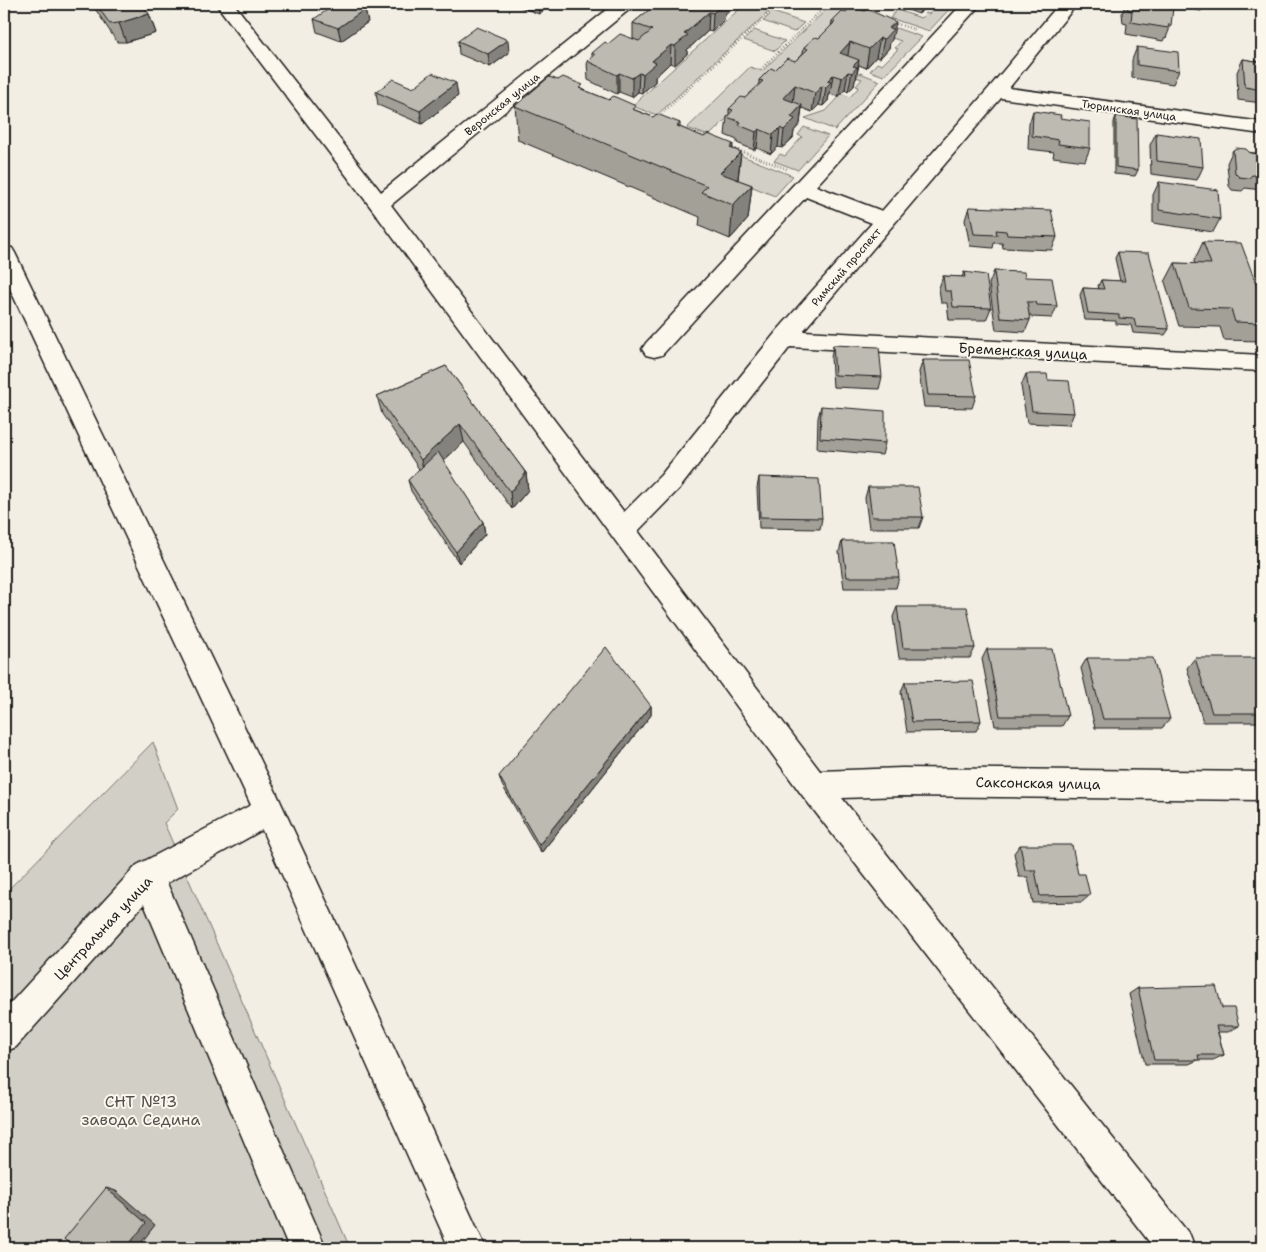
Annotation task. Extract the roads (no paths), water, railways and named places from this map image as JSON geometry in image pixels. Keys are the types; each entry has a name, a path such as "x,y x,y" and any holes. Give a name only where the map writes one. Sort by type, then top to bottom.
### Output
{"street":[{"path":"225,4 378,204 813,784 1177,1248"},
{"name":"Веронская улица","path":"378,204 625,4"},
{"path":"654,349 972,4"},
{"name":"Римский проспект","path":"623,530 670,482 784,338 996,92 1068,4"},
{"name":"Тюринская улица","path":"996,92 1262,128"},
{"path":"806,183 885,220"},
{"path":"4,253 269,811 468,1248"},
{"name":"Бременская улица","path":"784,338 1262,363"},
{"name":"Саксонская улица","path":"813,784 902,782 1262,786"},
{"name":"Центральная улица","path":"4,1035 148,876 269,811"},
{"path":"148,876 308,1248"}],"park label":[{"name":"СНТ №13 завода Седина","path":"141,1110"}]}
